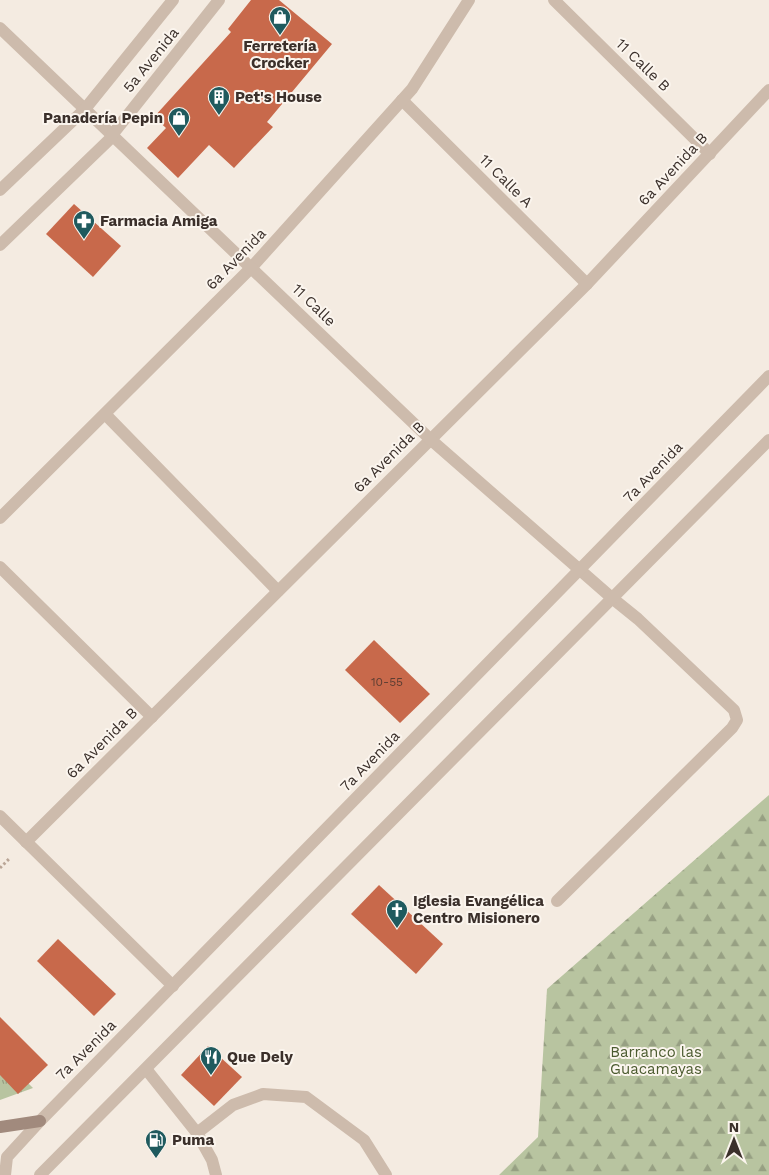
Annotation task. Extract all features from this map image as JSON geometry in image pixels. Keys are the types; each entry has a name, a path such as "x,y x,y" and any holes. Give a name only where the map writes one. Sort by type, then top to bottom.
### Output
{"main road":[{"path":"0,1127 40,1121"}],"street":[{"name":"5a Avenida","path":"0,190 85,109 173,0"},
{"name":"5a Avenida","path":"0,245 112,137 219,0"},
{"name":"6a Avenida","path":"0,518 252,268 412,89 469,0"},
{"name":"11 Calle B","path":"554,0 710,154"},
{"name":"11 Calle","path":"0,28 430,439 638,619 734,710 737,720 732,728 557,902"},
{"name":"6a Avenida B","path":"26,842 587,284 769,90"},
{"name":"11 Calle A","path":"402,100 587,284"},
{"name":"7a Avenida","path":"5,1175 7,1157 40,1121 769,376"},
{"path":"105,414 278,591"},
{"path":"40,1175 769,440"},
{"path":"0,567 152,717"},
{"path":"0,816 173,986"},
{"path":"146,1069 197,1133 212,1160 216,1175"},
{"path":"197,1133 233,1105 263,1094 306,1097 364,1140 386,1175"}],"green space":[{"name":"Barranco las Guacamayas","path":"769,795 769,1175 499,1175 538,1137 547,989"},
{"path":"0,1055 33,1088 0,1100"}],"building":[{"path":"251,0 279,0 332,44 267,122 273,127 234,168 209,145 178,178 147,148 166,128 154,117 231,32 228,29"},
{"name":"Farmacia Amiga","path":"74,204 121,246 93,277 46,234"},
{"path":"374,640 430,694 400,723 345,670"},
{"name":"Iglesia Evangélica Centro Misionero","path":"379,885 443,944 416,974 351,914"},
{"path":"58,939 116,994 94,1016 37,961"},
{"path":"0,1017 48,1065 18,1094 0,1075"},
{"name":"Que Dely","path":"208,1046 242,1077 214,1106 181,1075"}],"place":[{"name":"Ferretería Crocker","path":"280,36"},
{"name":"Pet's House","path":"219,116"},
{"name":"Panadería Pepin","path":"179,137"},
{"name":"Farmacia Amiga","path":"84,240"},
{"name":"Iglesia Evangélica Centro Misionero","path":"397,929"},
{"name":"Que Dely","path":"211,1076"},
{"name":"Puma","path":"156,1159"}]}
